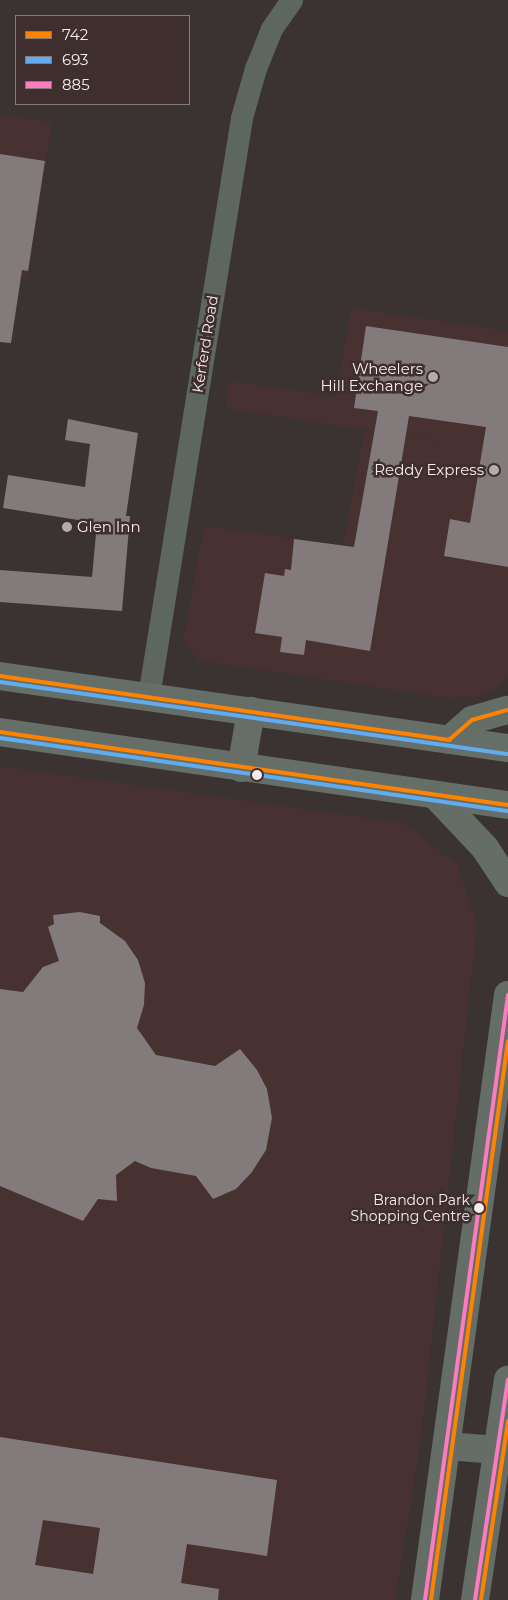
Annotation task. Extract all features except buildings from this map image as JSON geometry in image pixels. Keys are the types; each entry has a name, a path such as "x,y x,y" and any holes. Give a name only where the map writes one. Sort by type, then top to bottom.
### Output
{"highway":[{"path":"449,740 472,720 508,710"},
{"path":"436,796 485,848 508,883"},
{"path":"425,1600 508,995"},
{"path":"475,1600 508,1379"},
{"path":"447,1446 497,1450"}],"main road":[{"path":"0,676 508,748"},
{"path":"242,768 251,712"},
{"path":"0,732 508,806"}],"street":[{"name":"Kerferd Road","path":"149,697 242,118 256,69 272,29 292,0"}],"shaded area":[{"path":"0,114 52,123 28,280 0,276"},
{"path":"351,308 508,331 508,678 493,690 474,697 449,698 198,660 183,641 204,526 343,545 364,431 458,444 225,408 229,381 336,397"},
{"path":"0,766 403,823 457,864 477,926 420,1447 395,1600 0,1600"}],"transit line":[{"name":"742","path":"0,676 449,740 472,720 508,710"},
{"name":"693","path":"0,682 507,754"},
{"name":"742","path":"0,732 508,805"},
{"name":"693","path":"0,738 507,811"},
{"name":"885","path":"425,1600 508,995"},
{"path":"431,1600 508,1041"},
{"name":"885","path":"475,1600 508,1379"},
{"path":"481,1600 508,1421"}],"place":[{"name":"Wheelers Hill Exchange","path":"433,377"},
{"name":"Reddy Express","path":"494,470"},
{"name":"Glen Inn","path":"67,527"},
{"name":"Brandon Park Shopping Centre","path":"479,1208"}]}
